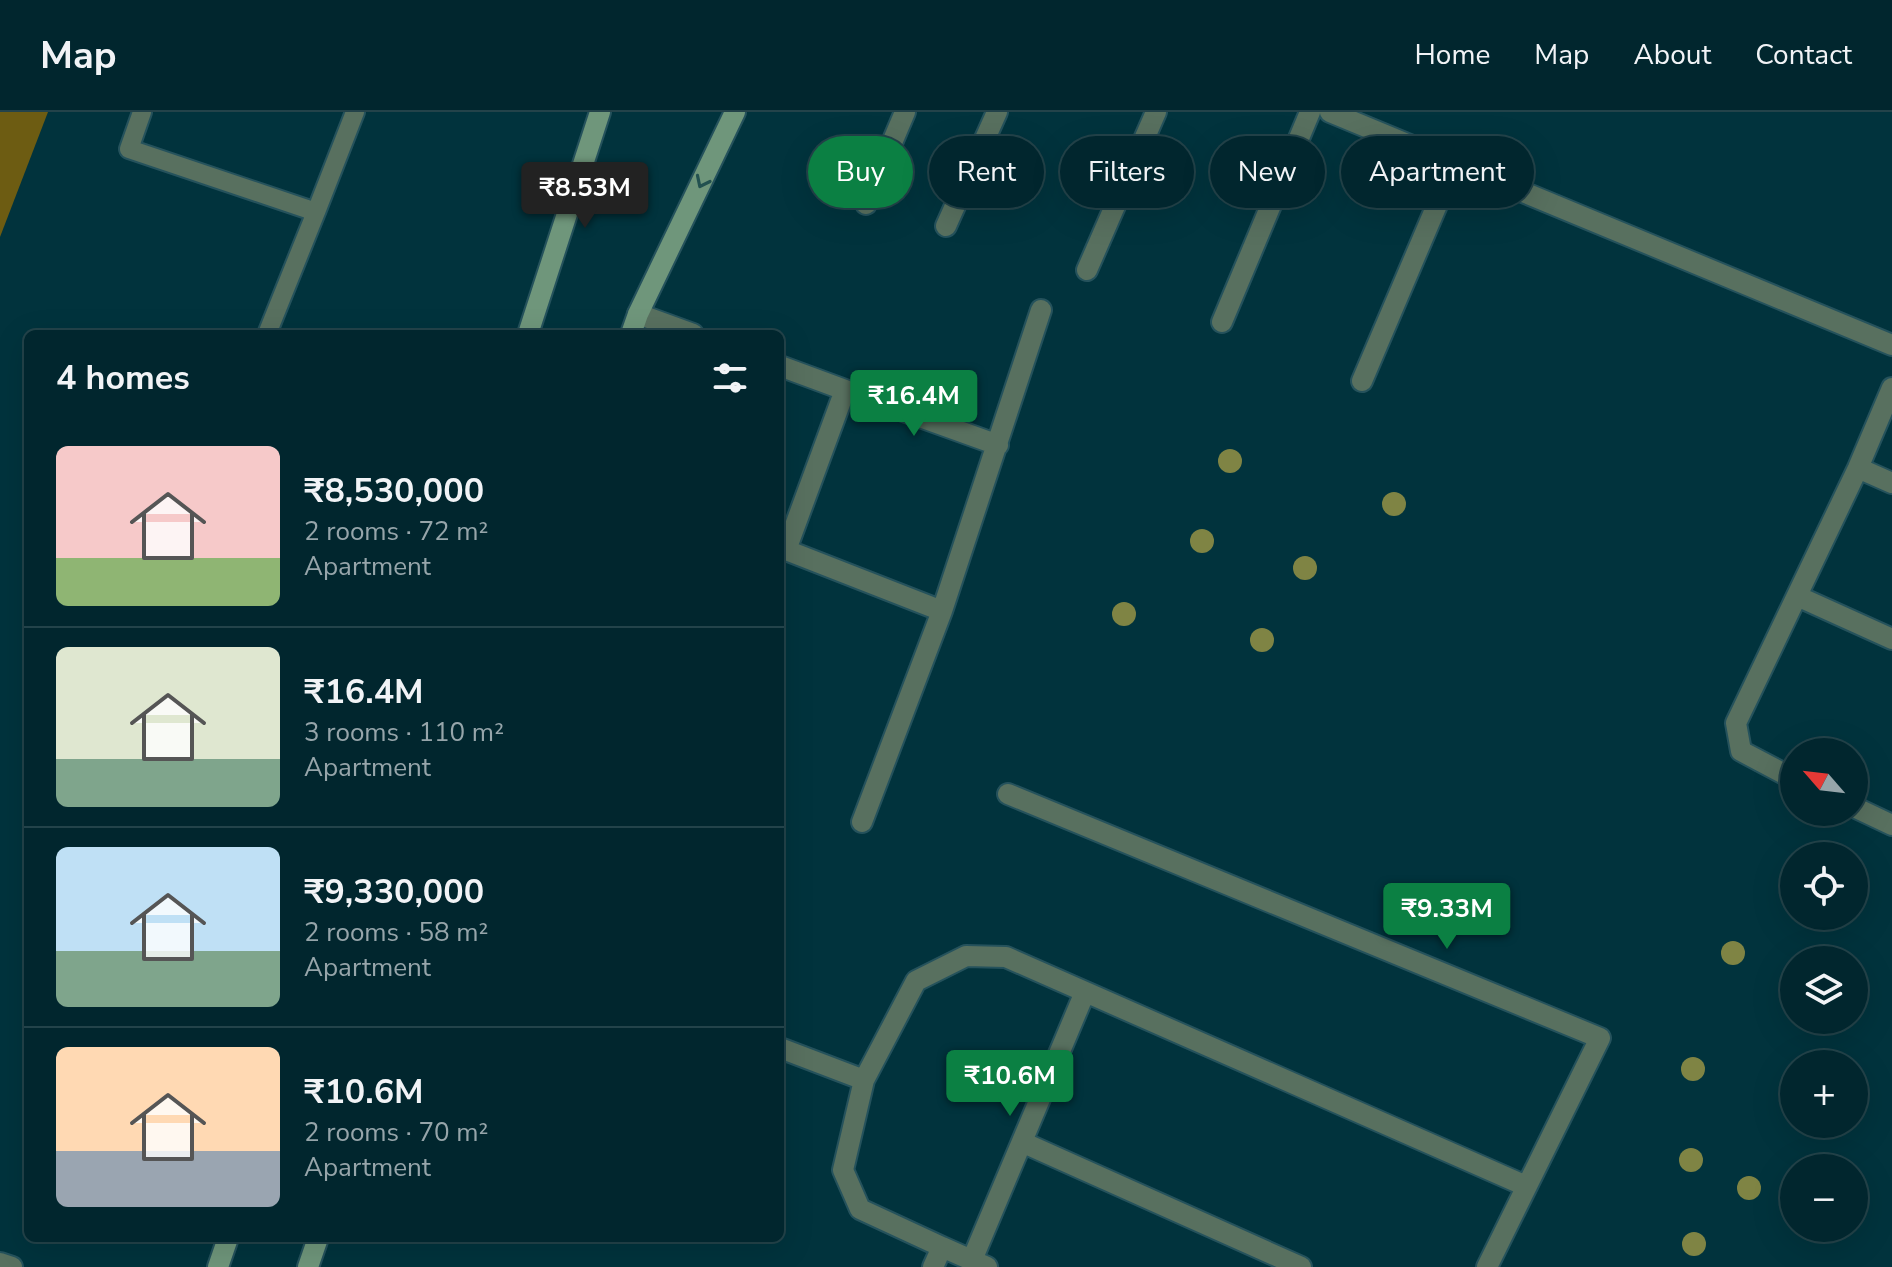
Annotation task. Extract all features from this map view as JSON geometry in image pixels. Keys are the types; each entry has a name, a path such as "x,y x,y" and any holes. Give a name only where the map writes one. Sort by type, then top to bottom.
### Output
{"main road":[{"path":"529,330 600,112"},
{"path":"632,330 735,112"},
{"path":"218,1267 227,1242"},
{"path":"308,1267 317,1242"}],"street":[{"path":"895,136 905,112"},
{"path":"946,226 997,112"},
{"path":"1087,270 1156,112"},
{"path":"1222,322 1310,112"},
{"path":"1330,112 1386,136"},
{"path":"1534,198 1892,345"},
{"path":"1362,381 1436,208"},
{"path":"862,822 942,611 1041,310"},
{"path":"638,314 682,330"},
{"path":"784,367 998,445"},
{"path":"1780,772 1741,751 1736,723 1858,468 1892,388"},
{"path":"784,549 845,390"},
{"path":"1858,468 1892,483"},
{"path":"784,555 942,611"},
{"path":"1797,596 1892,639"},
{"path":"1008,794 1600,1038 1487,1267"},
{"path":"1868,814 1892,825"},
{"path":"1085,992 1024,1143 980,1264 860,1209 843,1170 864,1080 916,981 966,956 1006,957 1526,1186"},
{"path":"784,1050 864,1080"},
{"path":"1024,1143 1301,1267"},
{"path":"933,1267 942,1247"},
{"path":"0,1263 12,1267"}],"lane":[{"path":"142,112 129,149 316,212"},
{"path":"269,330 355,112"}],"shaded area":[{"path":"0,112 48,112 0,237"}]}
